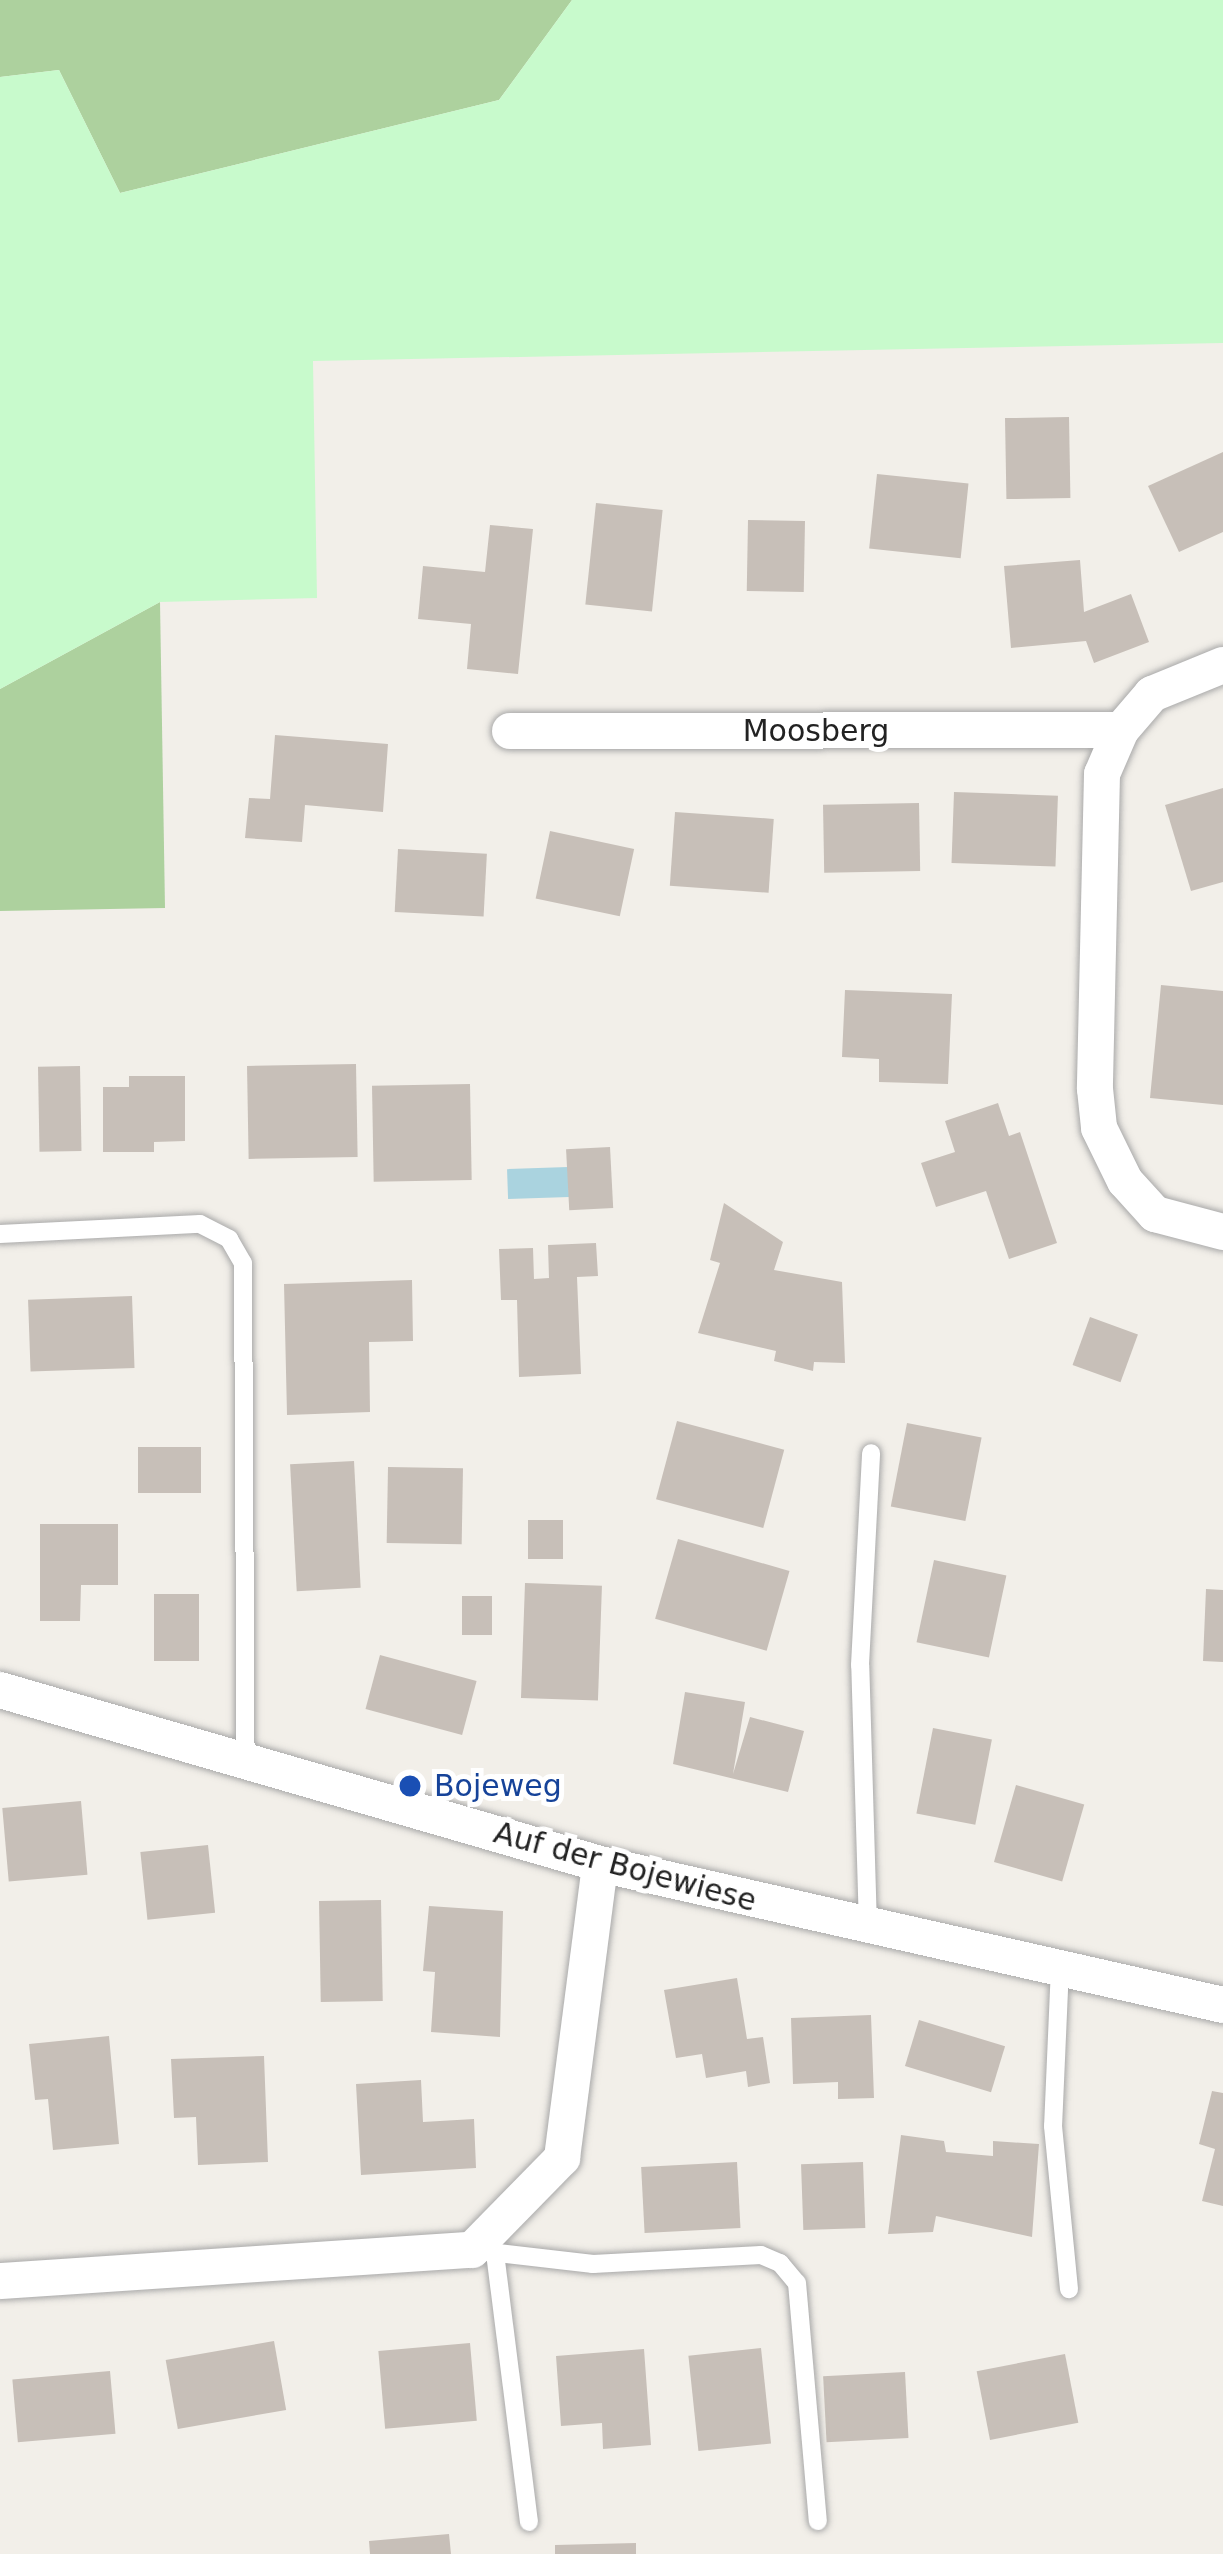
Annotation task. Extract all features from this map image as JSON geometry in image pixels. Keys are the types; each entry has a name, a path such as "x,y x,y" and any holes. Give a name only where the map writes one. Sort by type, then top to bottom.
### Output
{"street":[{"path":"1223,665 1152,694 1121,730 1102,774 1099,1128 1113,1164 1155,1214 1223,1232"},
{"name":"Moosberg","path":"510,731 1121,730"},
{"name":"Auf der Bojewiese","path":"0,1690 600,1864 1223,2005"},
{"path":"0,2281 484,2251 562,2158 600,1864"}],"lane":[{"path":"0,1234 200,1224 229,1239 244,1263 246,1761"},
{"path":"868,1927 860,1665 871,1453"},
{"path":"1060,1967 1053,2126 1069,2289"},
{"path":"529,2522 484,2251 593,2264 761,2255 779,2263 797,2283 818,2521"}],"green space":[{"path":"0,0 572,0 499,100 120,193 59,70 0,77"},
{"path":"572,0 1223,0 1223,343 313,361 317,598 160,602 0,689 0,77 59,70 120,193 499,100"},
{"path":"160,602 165,908 0,911 0,689"}],"water":[{"path":"568,1167 569,1197 508,1199 507,1169"}],"building":[{"path":"1069,417 1070,498 1006,499 1005,418"},
{"path":"1223,452 1223,532 1179,552 1148,486"},
{"path":"877,474 968,484 961,558 869,549"},
{"path":"596,503 663,510 652,611 585,604"},
{"path":"748,520 805,521 804,592 747,591"},
{"path":"490,525 533,529 518,674 467,669 471,624 418,619 423,566 485,572"},
{"path":"1080,560 1084,612 1131,594 1149,642 1094,663 1086,641 1011,648 1004,566"},
{"path":"275,735 388,744 383,812 305,805 302,842 245,838 249,798 270,799"},
{"path":"1223,788 1223,882 1191,891 1165,805"},
{"path":"954,792 1058,796 1055,867 952,863"},
{"path":"919,803 920,871 824,873 823,805"},
{"path":"675,812 774,819 769,893 670,886"},
{"path":"550,831 634,849 620,916 536,898"},
{"path":"398,849 487,854 484,917 395,912"},
{"path":"1161,985 1223,991 1223,1105 1150,1098"},
{"path":"845,990 952,994 948,1084 879,1082 879,1059 842,1057"},
{"path":"356,1064 358,1157 249,1159 247,1066"},
{"path":"80,1066 81,1151 39,1152 38,1067"},
{"path":"129,1076 185,1076 185,1141 154,1142 154,1152 103,1152 103,1087 129,1087"},
{"path":"470,1084 472,1180 374,1182 372,1086"},
{"path":"998,1103 1009,1136 1020,1132 1057,1243 1009,1259 986,1191 936,1207 921,1163 955,1152 945,1121"},
{"path":"610,1147 613,1208 569,1210 566,1149"},
{"path":"724,1203 783,1242 774,1270 842,1282 845,1363 814,1362 813,1371 774,1361 776,1351 698,1333 720,1263 710,1260"},
{"path":"596,1243 598,1276 577,1277 581,1374 519,1377 517,1300 501,1300 499,1249 533,1248 534,1279 549,1278 548,1245"},
{"path":"412,1280 413,1341 369,1342 370,1412 287,1415 284,1284"},
{"path":"132,1296 135,1368 31,1372 28,1300"},
{"path":"1090,1317 1138,1334 1120,1382 1073,1365"},
{"path":"677,1421 784,1450 763,1528 656,1499"},
{"path":"907,1423 982,1438 965,1521 891,1506"},
{"path":"138,1447 201,1447 201,1493 138,1493"},
{"path":"354,1461 361,1588 297,1591 290,1464"},
{"path":"388,1467 463,1468 462,1544 387,1543"},
{"path":"528,1520 563,1520 563,1559 528,1559"},
{"path":"40,1524 118,1524 118,1585 81,1585 80,1621 40,1621"},
{"path":"678,1539 790,1571 767,1651 655,1619"},
{"path":"934,1560 1006,1575 989,1658 917,1642"},
{"path":"525,1583 602,1586 598,1701 521,1698"},
{"path":"1206,1589 1223,1590 1223,1662 1203,1661"},
{"path":"154,1594 199,1594 199,1661 154,1661"},
{"path":"462,1596 492,1596 492,1635 462,1635"},
{"path":"380,1655 477,1681 462,1735 366,1709"},
{"path":"685,1692 745,1702 733,1774 750,1717 804,1731 788,1792 673,1764"},
{"path":"933,1728 992,1739 975,1825 916,1813"},
{"path":"1016,1785 1084,1805 1062,1881 994,1862"},
{"path":"81,1801 87,1875 9,1882 2,1808"},
{"path":"208,1845 215,1913 147,1920 140,1852"},
{"path":"381,1900 383,2001 321,2002 319,1901"},
{"path":"429,1906 503,1911 500,2037 431,2032 435,1972 423,1971"},
{"path":"737,1978 747,2039 763,2037 770,2083 748,2087 746,2071 706,2078 702,2054 676,2058 664,1990"},
{"path":"871,2015 874,2098 838,2099 838,2082 793,2084 791,2018"},
{"path":"919,2020 1005,2046 991,2092 905,2066"},
{"path":"109,2036 119,2144 53,2150 48,2099 35,2100 29,2044"},
{"path":"264,2056 268,2162 198,2165 196,2117 174,2118 171,2059"},
{"path":"421,2080 423,2122 474,2119 476,2168 361,2175 356,2084"},
{"path":"1212,2091 1223,2093 1223,2206 1202,2201 1215,2149 1199,2144"},
{"path":"901,2135 944,2141 946,2152 993,2156 993,2141 1039,2144 1032,2237 936,2216 933,2232 888,2234"},
{"path":"737,2162 740,2228 645,2233 641,2167"},
{"path":"863,2162 865,2228 803,2230 801,2164"},
{"path":"274,2341 286,2410 178,2429 166,2360"},
{"path":"470,2343 477,2421 385,2429 378,2351"},
{"path":"761,2348 771,2443 698,2451 688,2356"},
{"path":"644,2349 651,2445 603,2449 602,2423 561,2426 556,2356"},
{"path":"1065,2354 1078,2423 990,2440 977,2371"},
{"path":"110,2371 115,2434 18,2442 12,2380"},
{"path":"905,2372 908,2438 827,2442 823,2376"},
{"path":"449,2534 451,2554 370,2554 369,2541"},
{"path":"636,2543 636,2554 555,2554 555,2545"}],"place":[{"name":"Bojeweg","path":"410,1786"}]}
